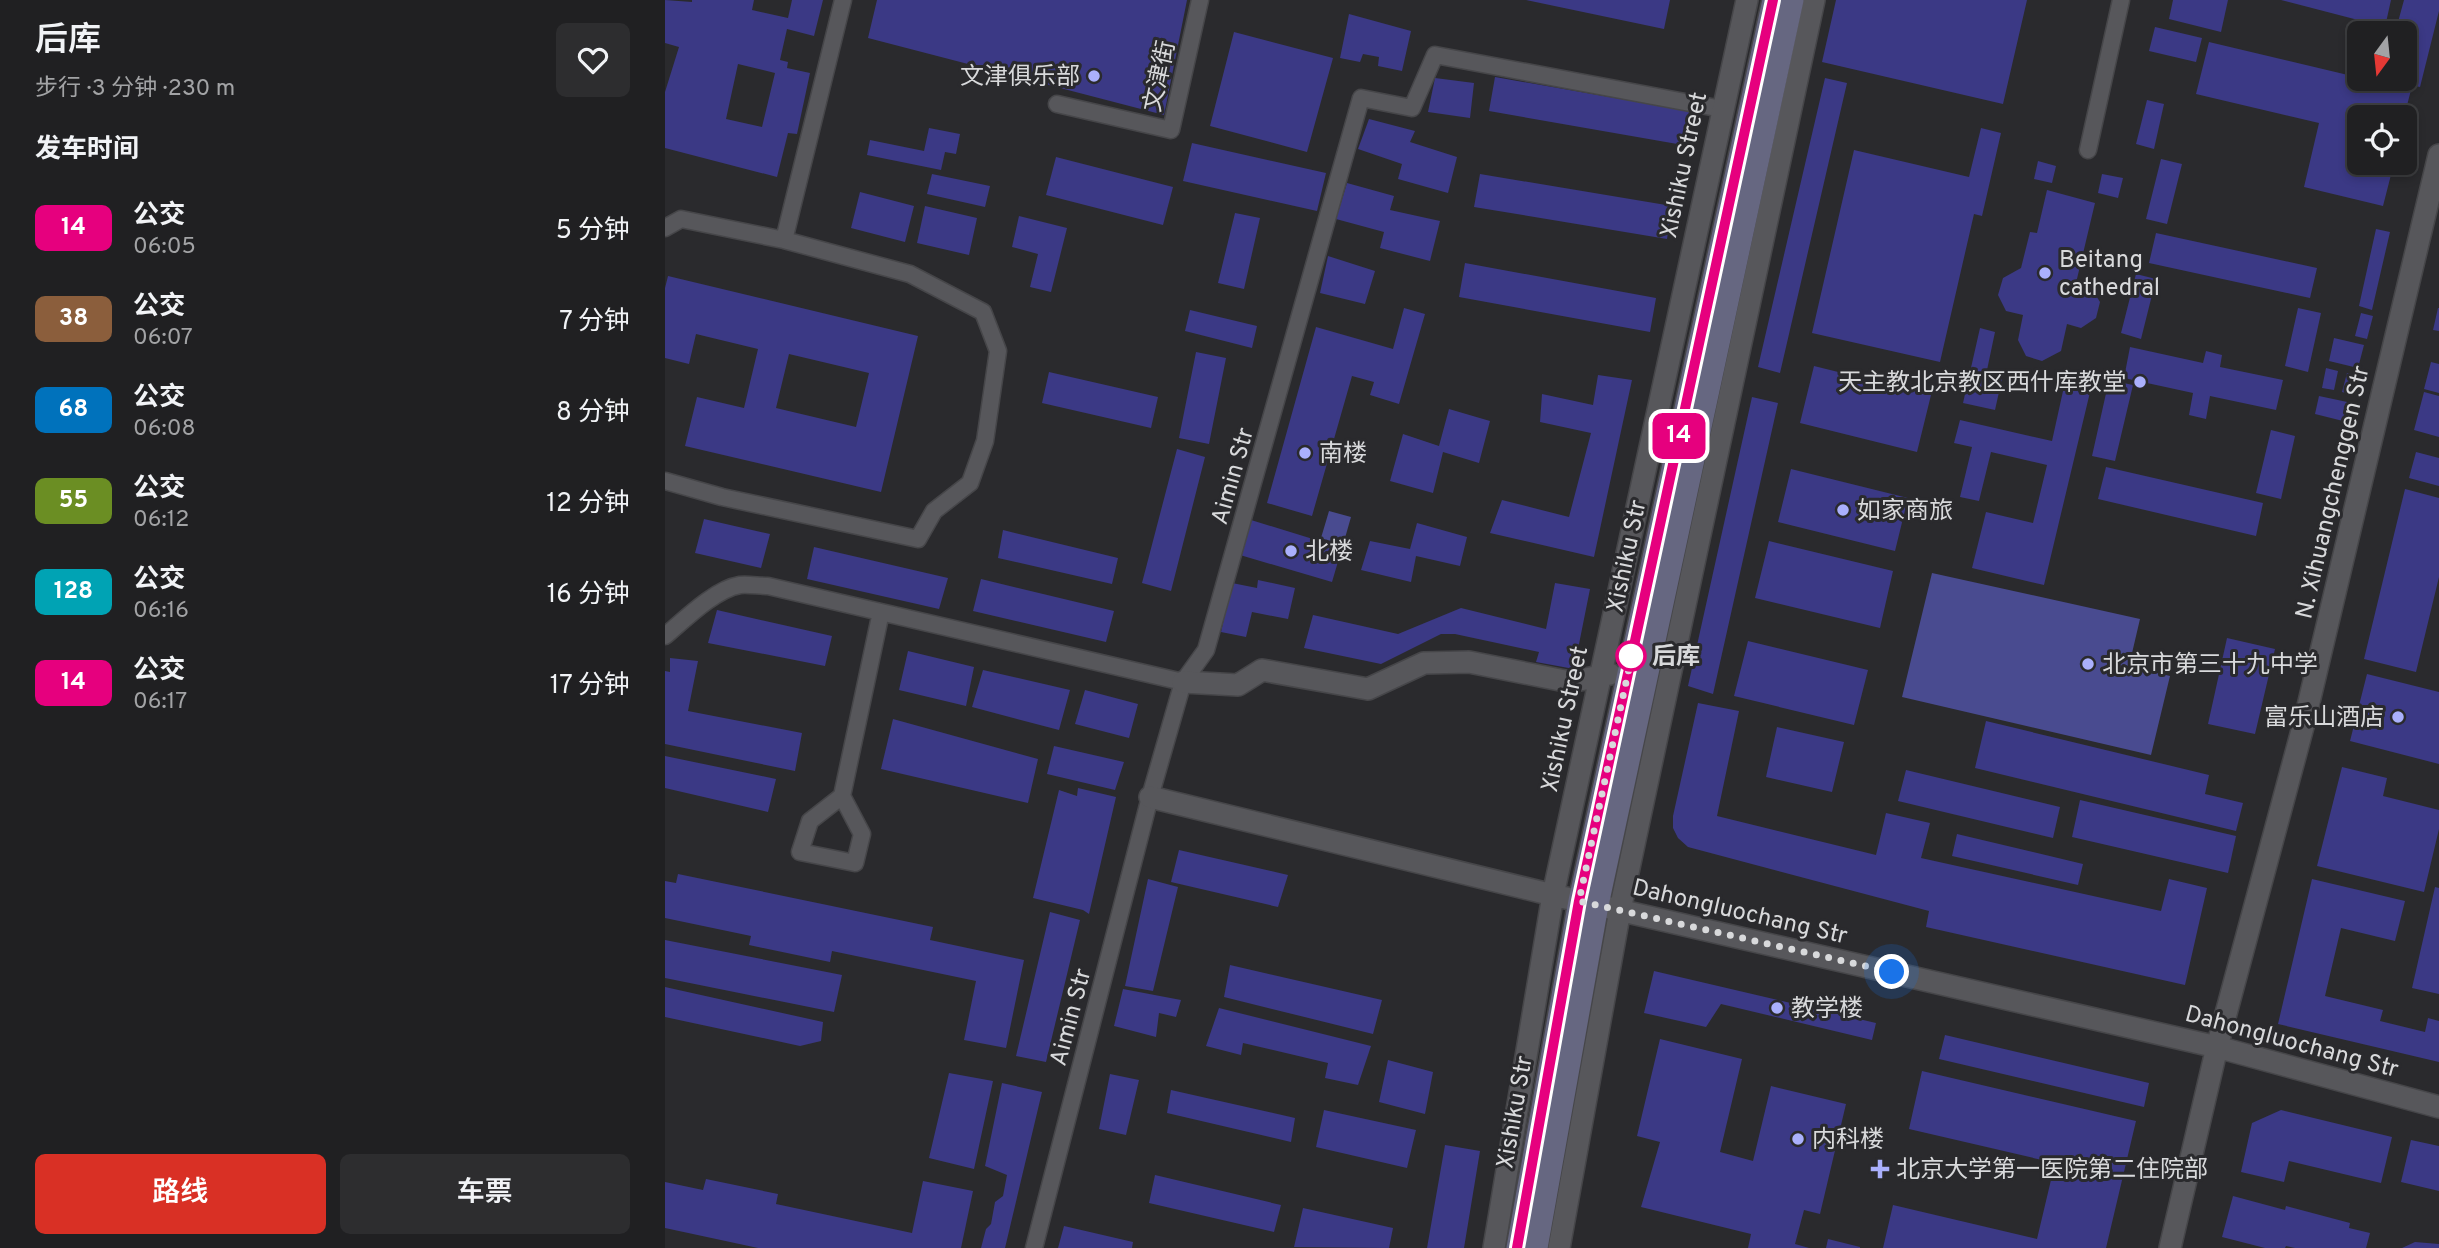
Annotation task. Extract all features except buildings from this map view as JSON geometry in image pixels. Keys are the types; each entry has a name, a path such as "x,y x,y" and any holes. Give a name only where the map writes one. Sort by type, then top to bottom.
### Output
{"main road":[{"name":"Xishiku Str","path":"1517,1248 1588,903 1628,671 1773,0"},
{"path":"1537,1248 1588,903 1652,660 1793,0"}],"street":[{"path":"784,240 843,0"},
{"name":"文津街","path":"1057,104 1171,130 1200,0"},
{"name":"Xishiku Street","path":"1494,1248 1553,895 1747,0"},
{"path":"1559,1248 1621,910 1814,0"},
{"path":"2088,150 2121,0"},
{"name":"Aimin Str","path":"1034,1248 1150,797 1183,682 1206,650 1361,98 1412,108 1435,55 1722,109"},
{"name":"N. Xihuangchenggen Str","path":"2170,1248 2217,1047 2307,710 2439,155"},
{"path":"665,228 681,219 784,240 910,274 982,312 998,351 985,441 970,483 934,511 918,539 722,497 665,481"},
{"path":"665,636 700,607 739,585 768,586 1183,682 1238,685 1262,670 1368,689 1424,663 1469,662 1570,682 1628,671"},
{"path":"842,796 810,821 800,852 855,863 862,834 842,796 881,612"},
{"name":"Dahongluochang Str","path":"1150,797 1553,895 2217,1047 2439,1107"}],"shaded area":[{"path":"1329,511 1351,517 1343,545 1321,538"},
{"path":"1932,573 2140,619 2129,666 2170,676 2151,755 1902,697"}],"bus line":[{"name":"14","path":"1517,1248 1579,901 1773,0"}],"place":[{"name":"文津俱乐部","path":"1094,76"},
{"name":"Beitang cathedral","path":"2045,273"},
{"name":"天主教北京教区西什库教堂","path":"2140,382"},
{"name":"南楼","path":"1305,453"},
{"name":"如家商旅","path":"1843,510"},
{"name":"北楼","path":"1291,551"},
{"name":"后库","path":"1631,656"},
{"name":"北京市第三十九中学","path":"2088,664"},
{"name":"富乐山酒店","path":"2398,717"},
{"name":"教学楼","path":"1777,1008"},
{"name":"内科楼","path":"1798,1139"},
{"name":"北京大学第一医院第二住院部","path":"1880,1169"}],"route":[{"path":"1631,656 1634,645 1579,901 1892,972"}]}
